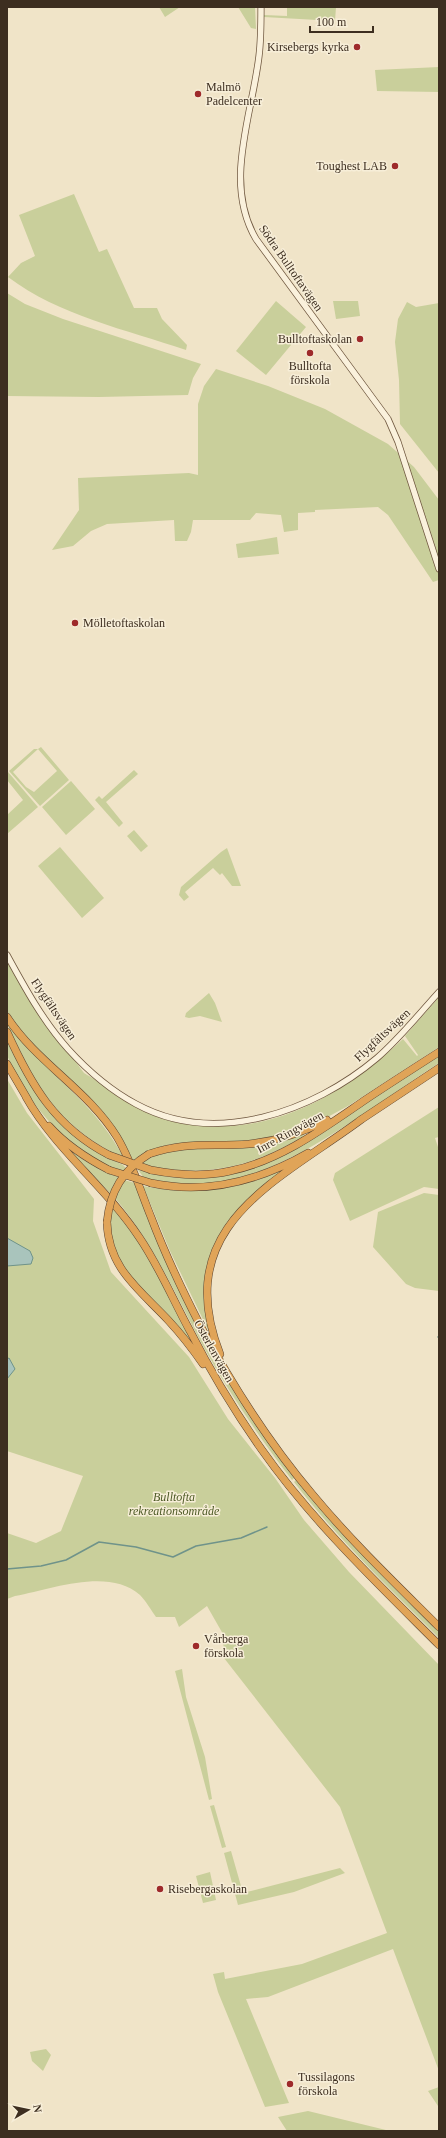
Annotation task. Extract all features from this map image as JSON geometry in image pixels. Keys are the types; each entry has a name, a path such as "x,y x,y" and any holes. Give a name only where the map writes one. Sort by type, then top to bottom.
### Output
{"highway":[{"name":"Österlenvägen","path":"7,1017 29,1045 84,1097 108,1124 126,1154 151,1217 187,1299 232,1382 253,1415 300,1478 342,1527 439,1627"},
{"name":"Inre Ringvägen","path":"7,1032 33,1085 57,1116 86,1142 109,1155 151,1170 184,1175 230,1171 254,1165 275,1156 304,1140 439,1052"},
{"path":"7,1064 26,1097 40,1116 61,1139 80,1153 109,1170 151,1183 194,1188 222,1186 252,1179 289,1163 362,1119"},
{"path":"232,1382 217,1346 208,1302 210,1272 220,1240 235,1215 267,1186 362,1119 439,1068"},
{"name":"Österlenvägen","path":"26,1097 35,1114 56,1141 104,1191 128,1221 161,1274 211,1370 262,1450 291,1487 350,1554 439,1645"},
{"path":"262,1450 188,1343 125,1275 112,1252 107,1237 108,1209 117,1185 129,1169 149,1154 176,1146 249,1144 285,1138 315,1126 370,1097"}],"street":[{"name":"Södra Bulltoftavägen","path":"261,7 259,56 241,159 242,202 246,220 256,239 377,403 394,431 439,569"},
{"name":"Flygfältsvägen","path":"7,955 50,1027 89,1071 110,1088 137,1104 162,1115 191,1121 222,1123 250,1120 278,1114 320,1096 354,1075 377,1058 439,992"}],"green space":[{"path":"159,7 180,7 165,17"},
{"path":"238,7 255,7 256,29 251,28"},
{"path":"336,7 335,21 264,17 264,15 287,16 287,8"},
{"path":"439,67 439,92 377,91 375,70"},
{"path":"74,194 99,252 107,249 134,308 157,308 162,319 187,345 186,350 71,312 49,302 8,277 21,263 35,256 19,215"},
{"path":"7,293 25,304 63,319 201,364 193,378 188,395 99,397 7,396"},
{"path":"276,301 306,327 266,375 236,351"},
{"path":"333,301 358,301 360,316 336,319"},
{"path":"407,302 416,307 439,303 439,473 400,424 399,380 395,342 398,319"},
{"path":"216,369 268,386 325,409 388,444 414,467 439,500 439,580 433,582 388,515 378,507 315,510 315,512 298,513 298,530 284,532 281,515 256,513 250,520 193,520 191,532 187,541 175,541 174,520 107,524 91,531 73,546 52,550 79,510 78,478 189,473 198,475 198,404 204,386"},
{"path":"277,537 279,554 238,558 236,544"},
{"path":"41,747 69,780 40,806 9,771 34,749","holes":["38,749 57,771 34,792 26,787 13,772"]},
{"path":"134,770 138,774 106,802 123,823 119,827 95,800 99,796 102,799"},
{"path":"8,772 38,807 7,834 7,815 23,800 7,780"},
{"path":"71,781 95,809 66,835 42,807"},
{"path":"134,830 148,846 141,852 127,836"},
{"path":"60,847 104,898 82,918 38,866"},
{"path":"227,848 241,886 232,886 222,873 220,875 213,868 185,892 189,897 184,901 179,895 181,887"},
{"path":"7,961 45,1023 84,1073 127,1101 148,1112 184,1123 219,1126 253,1123 285,1115 317,1101 347,1084 376,1063 403,1039 417,1056 418,1055 405,1036 439,997 439,1047 348,1106 309,1127 258,1141 171,1144 154,1149 134,1162 117,1131 103,1112 38,1051 14,1023 7,1011"},
{"path":"209,993 215,1003 222,1022 200,1016 189,1018 185,1017 186,1013"},
{"path":"7,1021 36,1056 84,1103 105,1128 124,1158 90,1139 61,1114 38,1084 28,1067 10,1031"},
{"path":"7,1040 29,1082 53,1115 83,1142 101,1154 123,1165 126,1168 123,1172 106,1165 89,1155 60,1132 46,1118 24,1088 15,1072 7,1055"},
{"path":"439,1056 439,1063 334,1134 277,1164 248,1175 219,1183 191,1185 144,1178 138,1170 170,1177 194,1178 257,1167"},
{"name":"Bulltofta rekreationsområde","path":"7,1079 27,1113 94,1199 93,1221 111,1272 189,1357 228,1419 275,1478 304,1520 349,1572 439,1665 439,2071 393,1949 268,1997 246,1999 289,2103 265,2107 218,1992 213,1974 224,1972 225,1979 302,1964 387,1933 340,1807 224,1658 223,1634 207,1606 179,1627 175,1617 156,1617 140,1595 127,1587 113,1582 80,1582 7,1599 7,1533 36,1543 61,1531 83,1476 7,1451"},
{"path":"439,1107 439,1137 435,1138 439,1150 439,1189 424,1187 350,1221 333,1180 335,1173"},
{"path":"305,1133 297,1140 268,1154 233,1166 196,1171 159,1168 140,1164 158,1153"},
{"path":"65,1147 87,1162 119,1177 110,1193"},
{"path":"290,1166 244,1203 232,1217 221,1234 210,1261 211,1336 170,1251 143,1186 181,1190 218,1189 254,1181"},
{"path":"124,1180 135,1183 191,1313 295,1477 292,1480 234,1398 203,1346 152,1250 128,1214 114,1197"},
{"path":"424,1193 439,1195 439,1291 415,1288 406,1284 373,1247 378,1212"},
{"path":"111,1205 145,1249 197,1348 145,1296 122,1265 114,1249 109,1231"},
{"path":"297,1479 439,1631 439,1638 328,1523 294,1482"},
{"path":"182,1669 186,1697 205,1757 212,1799 209,1800 175,1671"},
{"path":"214,1805 226,1847 222,1848 210,1806"},
{"path":"231,1851 243,1893 340,1868 345,1873 294,1892 238,1905 224,1853"},
{"path":"210,1872 216,1900 203,1903 196,1876"},
{"path":"46,2049 51,2055 43,2071 32,2061 30,2052"},
{"path":"439,2087 439,2106 438,2106 428,2091"},
{"path":"308,2111 390,2131 287,2131 278,2117"}],"water":[{"path":"7,1238 30,1251 33,1258 31,1264 7,1266"},
{"path":"9,1358 15,1369 7,1379 7,1359"}],"waterway":[{"path":"7,1569 41,1566 66,1560 99,1542 136,1547 173,1557 196,1546 241,1538 267,1527"}],"place":[{"name":"Kirsebergs kyrka","path":"357,47"},
{"name":"Malmö Padelcenter","path":"198,94"},
{"name":"Toughest LAB","path":"395,166"},
{"name":"Bulltoftaskolan","path":"360,339"},
{"name":"Bulltofta förskola","path":"310,353"},
{"name":"Mölletoftaskolan","path":"75,623"},
{"name":"Vårberga förskola","path":"196,1646"},
{"name":"Risebergaskolan","path":"160,1889"},
{"name":"Tussilagons förskola","path":"290,2084"}]}
